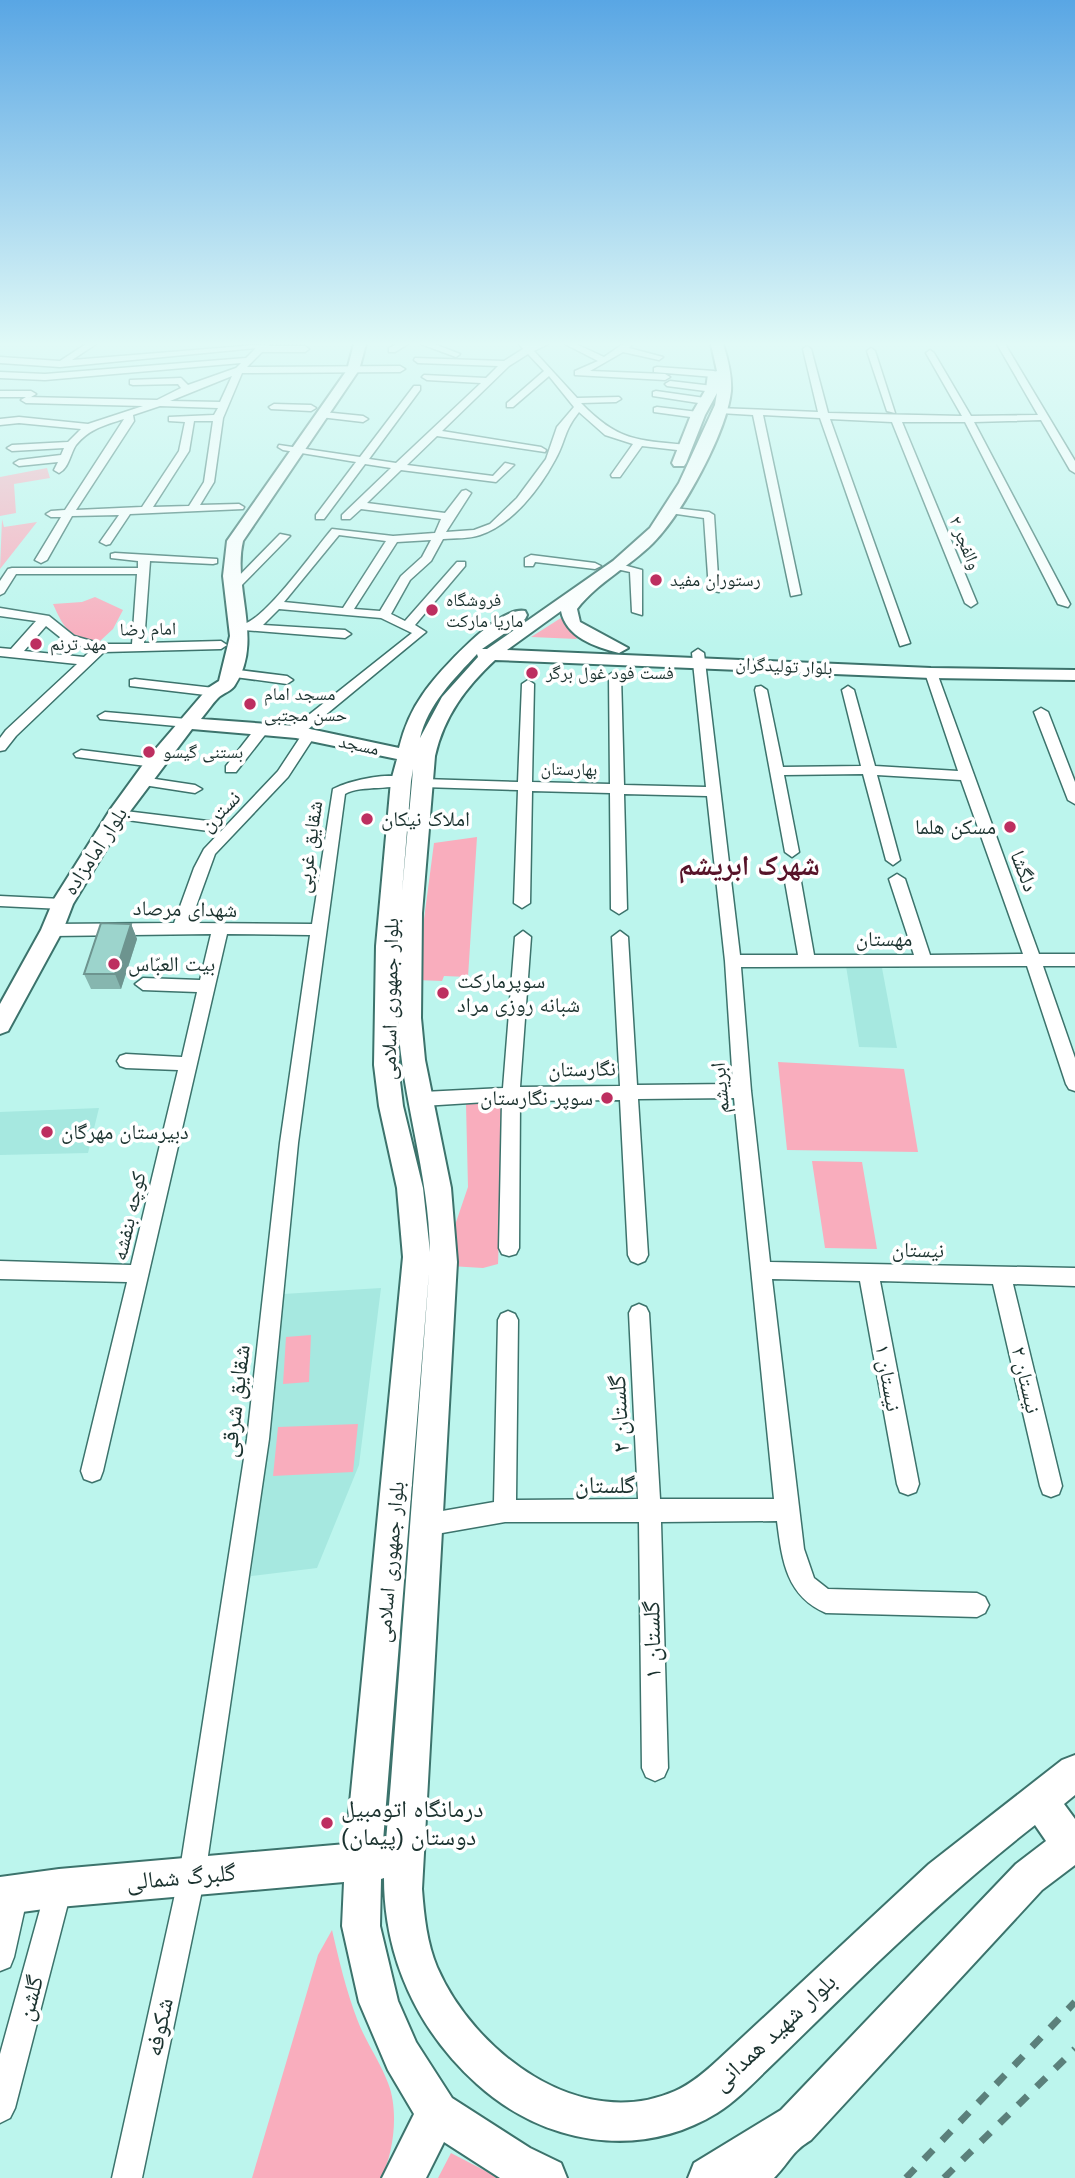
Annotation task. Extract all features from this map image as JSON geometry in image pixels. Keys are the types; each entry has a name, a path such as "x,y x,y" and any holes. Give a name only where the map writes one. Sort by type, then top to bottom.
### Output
{"main road":[{"name":"بلوار امامزاده","path":"225,591 228,561 234,541 293,446"},
{"name":"بلوار جمهوری اسلامی","path":"363,1861 417,1257 410,1188 391,1107 386,1065 412,782 406,755 414,725 431,695 491,645 645,542 674,511 701,446"},
{"name":"بلوار جمهوری اسلامی","path":"599,573 660,505 686,448"},
{"name":"بلوار امامزاده","path":"0,1025 5,1005 52,930 62,904 117,815 154,762 214,692 227,684 246,627 225,591 216,551 239,507 291,449"},
{"path":"599,573 569,608 569,615 572,624 598,641 619,648"},
{"path":"214,692 211,684 218,666 221,639"},
{"name":"بلوار جمهوری اسلامی","path":"412,782 441,709 491,645"},
{"name":"بلوار تولیدگران","path":"491,645 619,648 698,658 1075,662"},
{"name":"بلوار تولیدگران","path":"491,645 931,673 1075,675"},
{"name":"مسجد","path":"187,723 302,733 406,755"},
{"name":"بلوار جمهوری اسلامی","path":"398,946 411,1050 423,1099 444,1244 439,1362 425,1525 404,1858"},
{"name":"بلوار شهید همدانی","path":"404,1858 406,1923 418,1970 432,2001 453,2033 478,2059 522,2094 559,2113 614,2121 645,2119 672,2113 697,2102 729,2079 883,1930 974,1850 1075,1773"},
{"path":"745,2178 1029,1877 1073,1843 1039,1800"},
{"name":"گلبرگ شمالی","path":"7,1895 192,1875 404,1858"},
{"path":"363,1861 361,1926 379,2002 402,2056 437,2113 514,2163 546,2178"},
{"path":"403,2178 437,2113"},
{"path":"709,2178 796,2124"}],"street":[{"path":"12,448 58,446"},
{"path":"59,470 71,446"},
{"path":"41,560 112,446"},
{"path":"146,510 185,446"},
{"path":"175,521 209,482 214,446"},
{"path":"320,517 376,446"},
{"path":"346,517 423,446"},
{"path":"514,446 541,450"},
{"path":"246,627 276,605 336,531 393,539 476,533 494,526 521,500 551,458 555,446"},
{"path":"616,475 637,446"},
{"path":"664,446 686,448"},
{"path":"764,446 794,594"},
{"path":"834,446 904,643"},
{"name":"والفجر ۲","path":"907,446 971,603"},
{"path":"981,446 1064,604"},
{"path":"1060,446 1075,470"},
{"path":"291,449 496,479 509,465"},
{"path":"19,463 63,458"},
{"path":"384,615 405,578 427,559 448,517 466,493"},
{"path":"358,505 448,517"},
{"path":"51,514 239,507"},
{"path":"106,542 127,511"},
{"path":"674,511 709,516 715,590"},
{"path":"225,591 284,536"},
{"path":"347,611 393,539"},
{"path":"0,591 12,570 143,565 216,551"},
{"path":"115,556 143,565"},
{"path":"529,564 531,558 599,573 636,570 638,612"},
{"name":"نسترن","path":"180,928 209,852 284,774 302,733 414,628 461,564"},
{"path":"138,648 143,565"},
{"path":"276,605 384,615 414,628"},
{"name":"امام رضا","path":"0,612 45,619 70,639 101,648 138,648 221,639"},
{"path":"14,654 45,619"},
{"path":"246,627 345,634"},
{"path":"289,644 297,630"},
{"path":"0,747 5,732 101,648"},
{"path":"0,652 87,662"},
{"name":"ابریشم","path":"698,658 733,961 742,1091 786,1510 800,1576 813,1596 826,1601 977,1605"},
{"path":"231,673 287,680"},
{"name":"دلگشا","path":"931,673 965,776 1035,960 1075,1084"},
{"path":"615,675 619,909"},
{"path":"135,683 214,692"},
{"path":"522,903 528,684"},
{"path":"761,690 792,852"},
{"path":"848,690 867,770 893,860"},
{"path":"1041,712 1071,780 1075,800"},
{"path":"105,716 187,723"},
{"path":"232,769 263,728"},
{"path":"81,754 154,762"},
{"path":"775,771 867,770 965,776"},
{"path":"142,781 195,789"},
{"name":"بهارستان","path":"412,782 527,788 714,792"},
{"name":"شقایق غربی","path":"317,930 338,792 353,783 412,782"},
{"path":"117,815 216,827"},
{"path":"792,876 807,959"},
{"path":"897,879 924,960"},
{"path":"0,901 62,904"},
{"name":"شهدای مرصاد","path":"52,930 317,930"},
{"name":"شقایق شرقی","path":"192,1875 258,1439 289,1143 317,930"},
{"name":"کوچه بنفشه","path":"92,1471 220,931"},
{"path":"509,1248 512,1094 523,937"},
{"path":"620,937 638,1255"},
{"name":"مهستان","path":"733,961 1075,960"},
{"path":"143,984 206,986"},
{"path":"126,1060 188,1064"},
{"name":"نگارستان","path":"423,1099 628,1091 742,1091"},
{"path":"0,1270 139,1274"},
{"name":"نیستان","path":"761,1270 1075,1277"},
{"name":"نیستان ۱","path":"868,1271 908,1484"},
{"name":"نیستان ۲","path":"1001,1274 1051,1486"},
{"name":"گلستان ۲","path":"639,1313 650,1511"},
{"path":"505,1511 508,1320"},
{"name":"گلستان","path":"425,1525 505,1511 786,1510"},
{"name":"گلستان ۱","path":"650,1511 654,1768"},
{"name":"شکوفه","path":"127,2178 192,1875"},
{"name":"گلشن","path":"0,2108 59,1888"},
{"path":"0,1957 7,1895"}],"shaded area":[{"path":"47,468 50,478 14,484 16,513 0,516 0,477"},
{"path":"2,519 4,527 37,522 0,569"},
{"path":"95,597 123,610 113,629 99,642 81,638 65,627 53,604 82,602"},
{"path":"564,616 577,639 531,637"},
{"path":"477,837 468,977 444,976 442,981 416,980 434,843"},
{"path":"846,966 882,968 897,1048 859,1047"},
{"path":"778,1062 904,1069 918,1152 787,1150"},
{"path":"504,1103 498,1264 483,1268 450,1266 453,1231 468,1187 466,1104"},
{"name":"دبیرستان مهرگان","path":"99,1108 88,1153 0,1155 0,1112"},
{"path":"812,1161 862,1162 877,1249 825,1248"},
{"path":"381,1288 359,1465 317,1568 251,1576 283,1294"},
{"path":"311,1335 309,1382 283,1384 286,1337"},
{"path":"358,1424 353,1472 273,1476 278,1427"},
{"path":"332,1930 357,2019 385,2075 391,2094 394,2131 389,2156 381,2178 252,2178 318,1955"},
{"path":"451,2153 499,2178 438,2178"}],"building":[{"path":"101,923 131,924 115,974 84,974"}],"railway":[{"path":"906,2178 1075,2002"},
{"path":"944,2178 1075,2049"}],"place":[{"name":"رستوران مفید","path":"656,580"},
{"name":"فروشگاه ماریا مارکت","path":"432,610"},
{"name":"مهد ترنم","path":"36,644"},
{"name":"فست فود غول برگر","path":"532,673"},
{"name":"مسجد امام حسن مجتبی","path":"250,704"},
{"name":"بستنی گیسو","path":"149,752"},
{"name":"املاک نیکان","path":"367,819"},
{"name":"مسکن هلما","path":"1010,827"},
{"name":"بیت العبّاس","path":"114,964"},
{"name":"سوپرمارکت شبانه روزی مراد","path":"443,993"},
{"name":"سوپر نگارستان","path":"607,1098"},
{"name":"دبیرستان مهرگان","path":"47,1132"},
{"name":"درمانگاه اتومبیل دوستان (پیمان)","path":"327,1823"}],"district":[{"name":"شهرک ابریشم","path":"749,865"}]}
